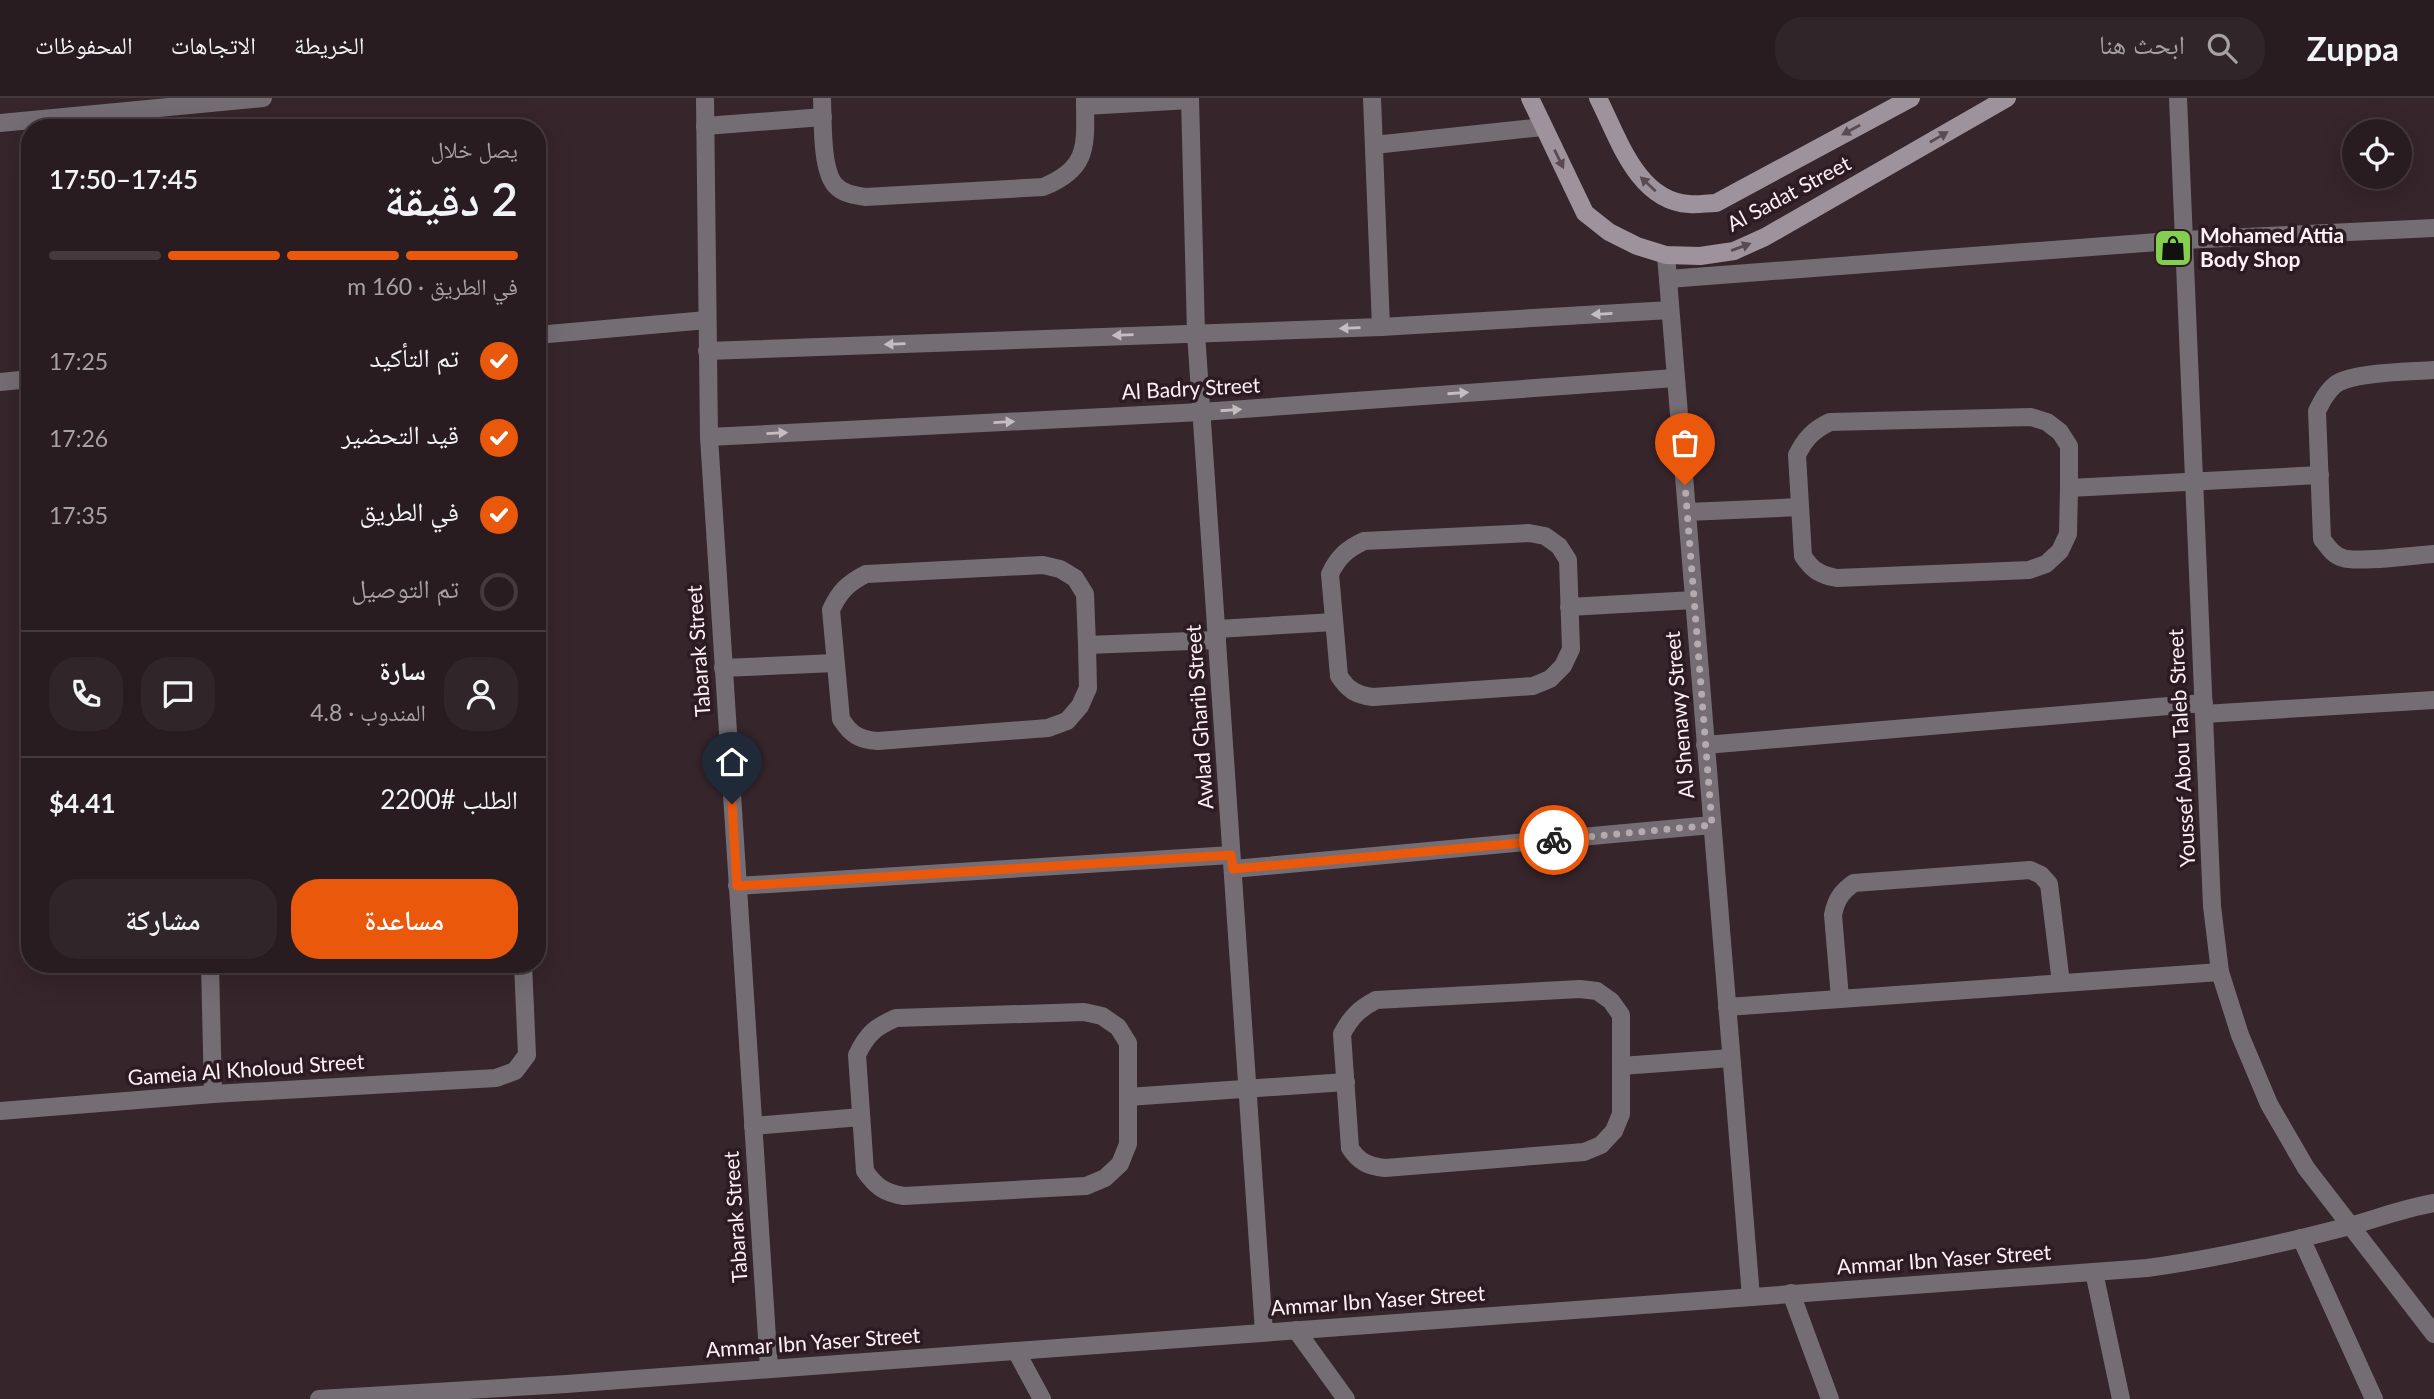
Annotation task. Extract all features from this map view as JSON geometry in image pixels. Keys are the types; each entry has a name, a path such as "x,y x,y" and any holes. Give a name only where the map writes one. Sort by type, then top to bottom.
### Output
{"street":[{"path":"33,119 263,98"},
{"name":"Tabarak Street","path":"705,98 709,437 769,1369"},
{"path":"822,98 827,173 836,187 849,195 865,197 1043,187 1062,180 1077,165 1085,146 1085,102 1190,99"},
{"path":"1371,98 1381,327"},
{"name":"Al Sadat Street","path":"1530,98 1585,213 1618,237 1637,246 1666,255 1700,256 1734,251 1765,237 2007,98"},
{"name":"Al Sadat Street","path":"1598,98 1637,174 1659,195 1687,205 1716,203 1911,98"},
{"name":"Youssef Abou Taleb Street","path":"2178,98 2212,906 2220,972 2240,1035 2269,1104 2306,1168 2433,1329"},
{"name":"Awlad Gharib Street","path":"1190,99 1196,332 1264,1332"},
{"path":"705,126 823,117"},
{"path":"0,122 21,120"},
{"path":"1374,145 1544,127"},
{"path":"1668,279 2184,240 2434,228"},
{"name":"Al Shenawy Street","path":"1666,255 1751,1297"},
{"path":"707,351 1381,327 1670,310"},
{"path":"546,334 707,320"},
{"path":"2434,370 2351,377 2336,385 2325,396 2317,411 2322,539 2331,551 2343,559 2434,554"},
{"name":"Al Badry Street","path":"709,437 1201,412 1675,378"},
{"path":"0,382 21,380"},
{"path":"2031,417 2047,422 2060,432 2069,446 2069,488 2068,534 2060,551 2046,564 2029,570 1837,578 1823,576 1810,568 1803,555 1797,455 1804,441 1815,429 1830,422 2031,417"},
{"path":"2069,488 2320,475"},
{"path":"1687,512 1800,507"},
{"path":"1529,533 1545,536 1559,546 1568,560 1571,649 1563,666 1550,679 1533,686 1373,697 1359,695 1347,688 1339,676 1334,622 1330,574 1337,559 1349,548 1364,541 1529,533"},
{"path":"1043,565 1060,569 1075,579 1085,594 1088,688 1080,706 1067,721 1048,728 863,740 849,732 841,719 835,663 831,610 838,594 850,582 866,574 1043,565"},
{"path":"1569,607 1694,600"},
{"path":"1087,645 1334,622"},
{"path":"723,668 835,663"},
{"path":"1705,745 2204,708 2434,700"},
{"path":"737,886 1232,862 1712,825"},
{"path":"1840,998 1833,915 1835,902 1843,891 1854,883 2030,870 2041,875 2049,884 2061,983"},
{"path":"1727,1007 2220,972"},
{"path":"210,973 213,1094"},
{"name":"Gameia Al Kholoud Street","path":"0,1111 213,1094 496,1078 515,1071 527,1055 523,973"},
{"path":"1580,989 1597,991 1611,1001 1620,1015 1621,1114 1614,1131 1601,1145 1584,1152 1385,1168 1370,1166 1358,1160 1350,1148 1346,1082 1342,1034 1349,1020 1360,1008 1376,1000 1580,989"},
{"path":"1084,1012 1102,1016 1118,1027 1128,1043 1128,1143 1120,1164 1105,1178 1086,1186 904,1196 888,1194 874,1185 865,1171 861,1117 857,1055 865,1038 879,1026 896,1018 1084,1012"},
{"path":"1621,1066 1731,1058"},
{"path":"1128,1097 1346,1082"},
{"path":"752,1126 861,1117"},
{"name":"Ammar Ibn Yaser Street","path":"318,1399 565,1384 2094,1272 2199,1261 2350,1226 2388,1213 2434,1203"},
{"path":"2301,1238 2374,1399"},
{"path":"2094,1272 2120,1399"},
{"path":"1791,1293 1830,1399"},
{"path":"1296,1330 1346,1399"},
{"path":"1016,1351 1042,1399"}],"way so far":[{"path":"1554,840 1712,825 1685,485"}],"place":[{"name":"Mohamed Attia Body Shop","path":"2173,248"}],"route":[{"path":"732,804 737,886 1231,855 1233,869 1554,840"}]}
